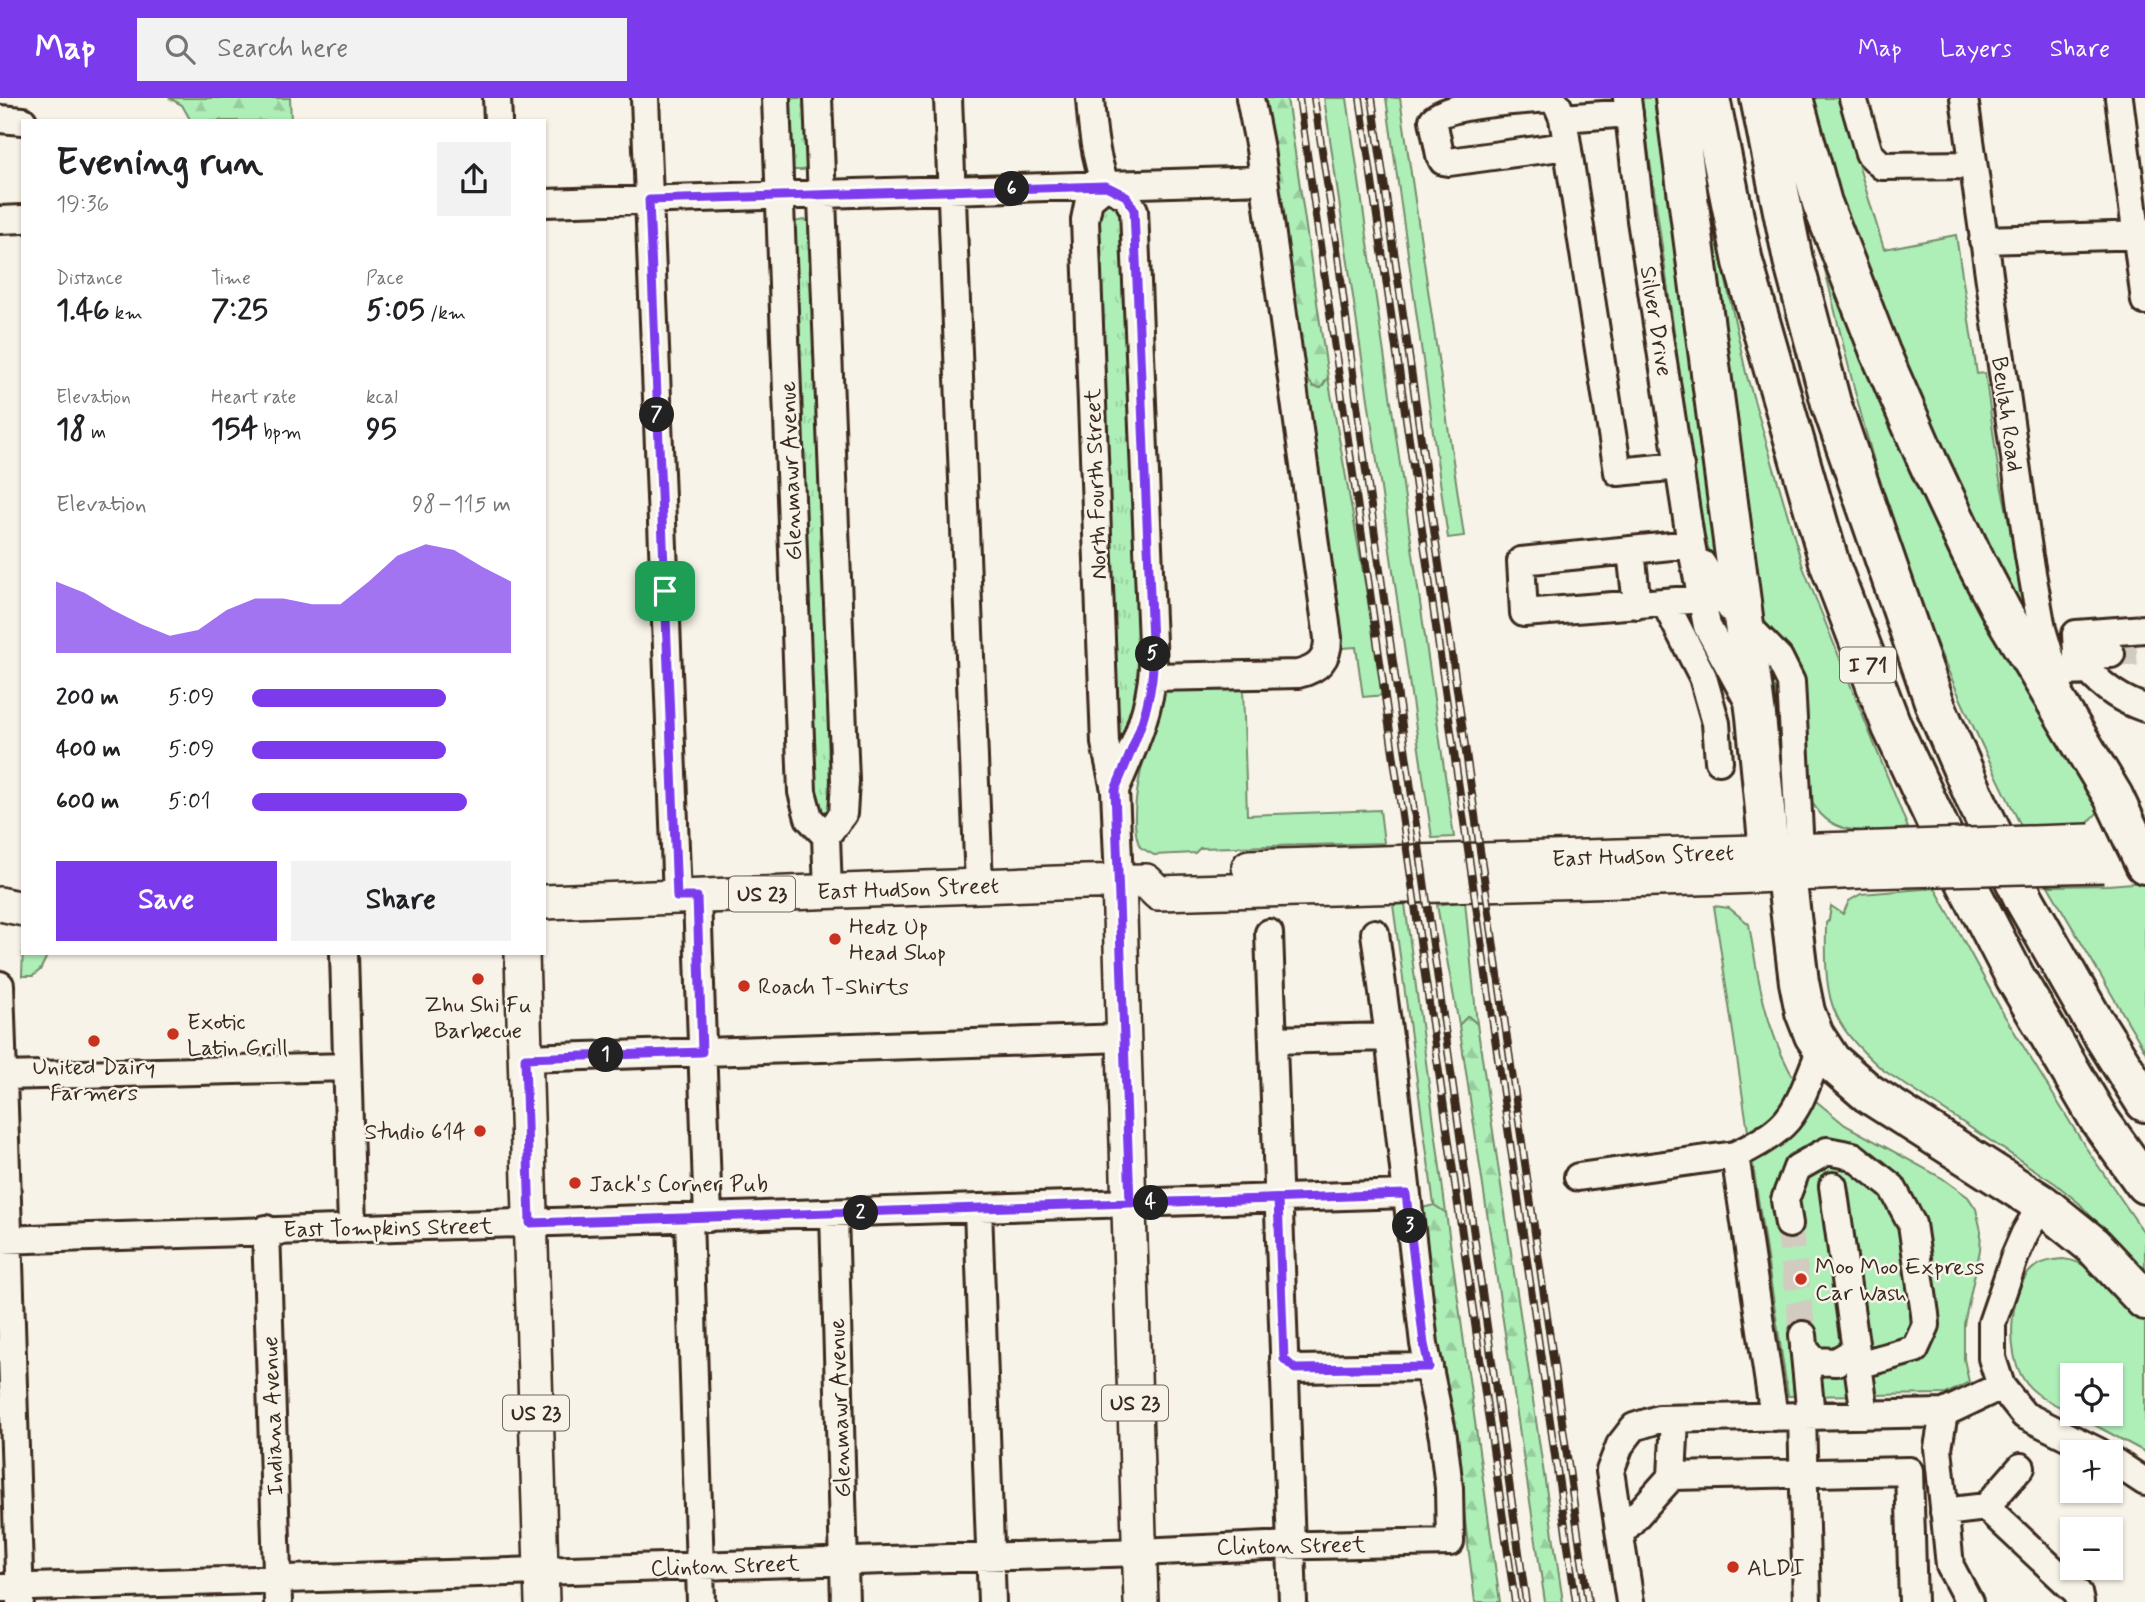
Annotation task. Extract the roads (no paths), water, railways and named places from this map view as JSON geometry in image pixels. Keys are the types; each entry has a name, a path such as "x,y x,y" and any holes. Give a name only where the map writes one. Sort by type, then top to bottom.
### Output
{"highway":[{"path":"1675,98 1756,716 1785,859 1790,921 1803,1002 1814,1034 1831,1061 1868,1093 2042,1204 2094,1246 2145,1300"},
{"name":"I 71","path":"1710,98 1743,262 1830,565 1892,727 1945,841 2015,977 2100,1121 2145,1184"},
{"name":"I 71","path":"1760,98 1793,260 1830,403 1936,707 1976,800 2024,899 2089,1013 2145,1102"},
{"path":"1793,98 1822,203 1880,352 1928,462 2002,612 2117,802 2143,854"}],"main road":[{"name":"East Hudson Street","path":"546,902 1133,881 1155,870 2143,854"},
{"name":"US 23","path":"1133,881 1124,1038 1141,1602"},
{"path":"0,904 21,909"},
{"name":"US 23","path":"522,955 542,1586"}],"street":[{"path":"497,98 498,119"},
{"path":"645,98 687,897 702,1052 698,1218 701,1602"},
{"name":"Glenmawr Avenue","path":"776,98 802,792 808,818 826,836 843,814 845,780 818,98"},
{"path":"948,98 979,885"},
{"path":"1090,98 1096,160 1106,186"},
{"path":"1153,677 1298,674 1318,666 1328,649 1264,180 1250,98"},
{"path":"1853,98 1869,153 1877,163 1889,168 1973,165"},
{"name":"Beulah Road","path":"1964,98 2029,556 2042,629 2070,667 2071,726"},
{"path":"2119,98 2140,235 2145,301"},
{"path":"1567,146 1443,161 1433,120 1438,114 1459,108 1553,104 1628,106"},
{"path":"1553,104 1567,146 1618,472 1680,466"},
{"name":"Silver Drive","path":"1628,106 1641,220 1691,544 1707,626 1756,716"},
{"path":"0,119 21,121"},
{"path":"546,204 1264,180"},
{"name":"North Fourth Street","path":"1115,790 1138,734 1153,677 1134,210 1126,196 1106,186 1089,200 1085,220 1105,743 1133,881"},
{"path":"0,220 21,219"},
{"path":"1983,240 2140,235"},
{"path":"1691,544 1521,561 1524,613 1702,599"},
{"name":"Silver Drive","path":"1691,544 1716,589 1745,625 1779,658 1791,682 1785,859"},
{"path":"1631,551 1637,605"},
{"path":"1665,603 1703,677 1716,723 1719,761"},
{"path":"2070,667 2076,634 2145,629"},
{"path":"2070,667 2111,654"},
{"path":"2070,667 2089,671 2100,684 2132,704 2145,708"},
{"path":"826,836 828,891"},
{"path":"1269,933 1293,1602"},
{"path":"1284,1359 1295,1369 1429,1367 1424,1344 1375,933"},
{"path":"344,955 352,1227"},
{"path":"0,985 13,1592"},
{"path":"1272,1040 1389,1037"},
{"path":"525,1058 1124,1038"},
{"path":"1578,1177 1735,1155 1755,1146 1782,1128 1798,1108 1821,1049"},
{"path":"3,1076 347,1066"},
{"path":"1789,1224 1785,1200 1797,1168 1827,1152 1853,1156 1892,1187 1912,1224 1926,1325 1915,1349 1836,1362 1815,1361 1803,1342 1807,1602"},
{"path":"1735,1155 1774,1417"},
{"path":"1833,1186 1865,1415"},
{"name":"East Tompkins Street","path":"4,1240 1406,1194"},
{"path":"2042,1204 2015,1256 1992,1324 1992,1358 2001,1386 2024,1415 2075,1440"},
{"path":"978,1209 992,1602"},
{"name":"Glenmawr Avenue","path":"834,1214 845,1602"},
{"name":"Indiana Avenue","path":"266,1230 277,1590"},
{"name":"Clinton Street","path":"13,1592 542,1586 699,1566 1450,1542 1449,1488 1443,1437 1429,1367"},
{"path":"1630,1602 1611,1471 1620,1445 1634,1427 1659,1419 1944,1413 2001,1386"},
{"path":"1944,1413 1938,1448 1950,1566 1969,1602"},
{"path":"1620,1534 1672,1476 1675,1419"},
{"path":"1944,1512 1986,1507 2021,1467"},
{"path":"2123,1468 2145,1482"},
{"path":"1672,1476 1909,1471 1913,1602"},
{"path":"1986,1507 2078,1593 2080,1602"}],"tunnel":[{"path":"2111,654 2145,652"},
{"path":"1789,1224 1803,1335"}],"railway":[{"path":"1299,98 1515,1602"},
{"path":"1314,98 1526,1602"},
{"path":"1360,98 1576,1602"},
{"path":"1372,98 1588,1602"}],"place":[{"name":"Hedz Up Head Shop","path":"835,939"},
{"name":"Zhu Shi Fu Barbecue","path":"478,979"},
{"name":"Roach T-Shirts","path":"744,986"},
{"name":"Exotic Latin Grill","path":"173,1034"},
{"name":"United Dairy Farmers","path":"94,1041"},
{"name":"Studio 614","path":"480,1131"},
{"name":"Jack's Corner Pub","path":"575,1183"},
{"name":"Moo Moo Express Car Wash","path":"1801,1279"},
{"name":"ALDI","path":"1733,1567"}]}
